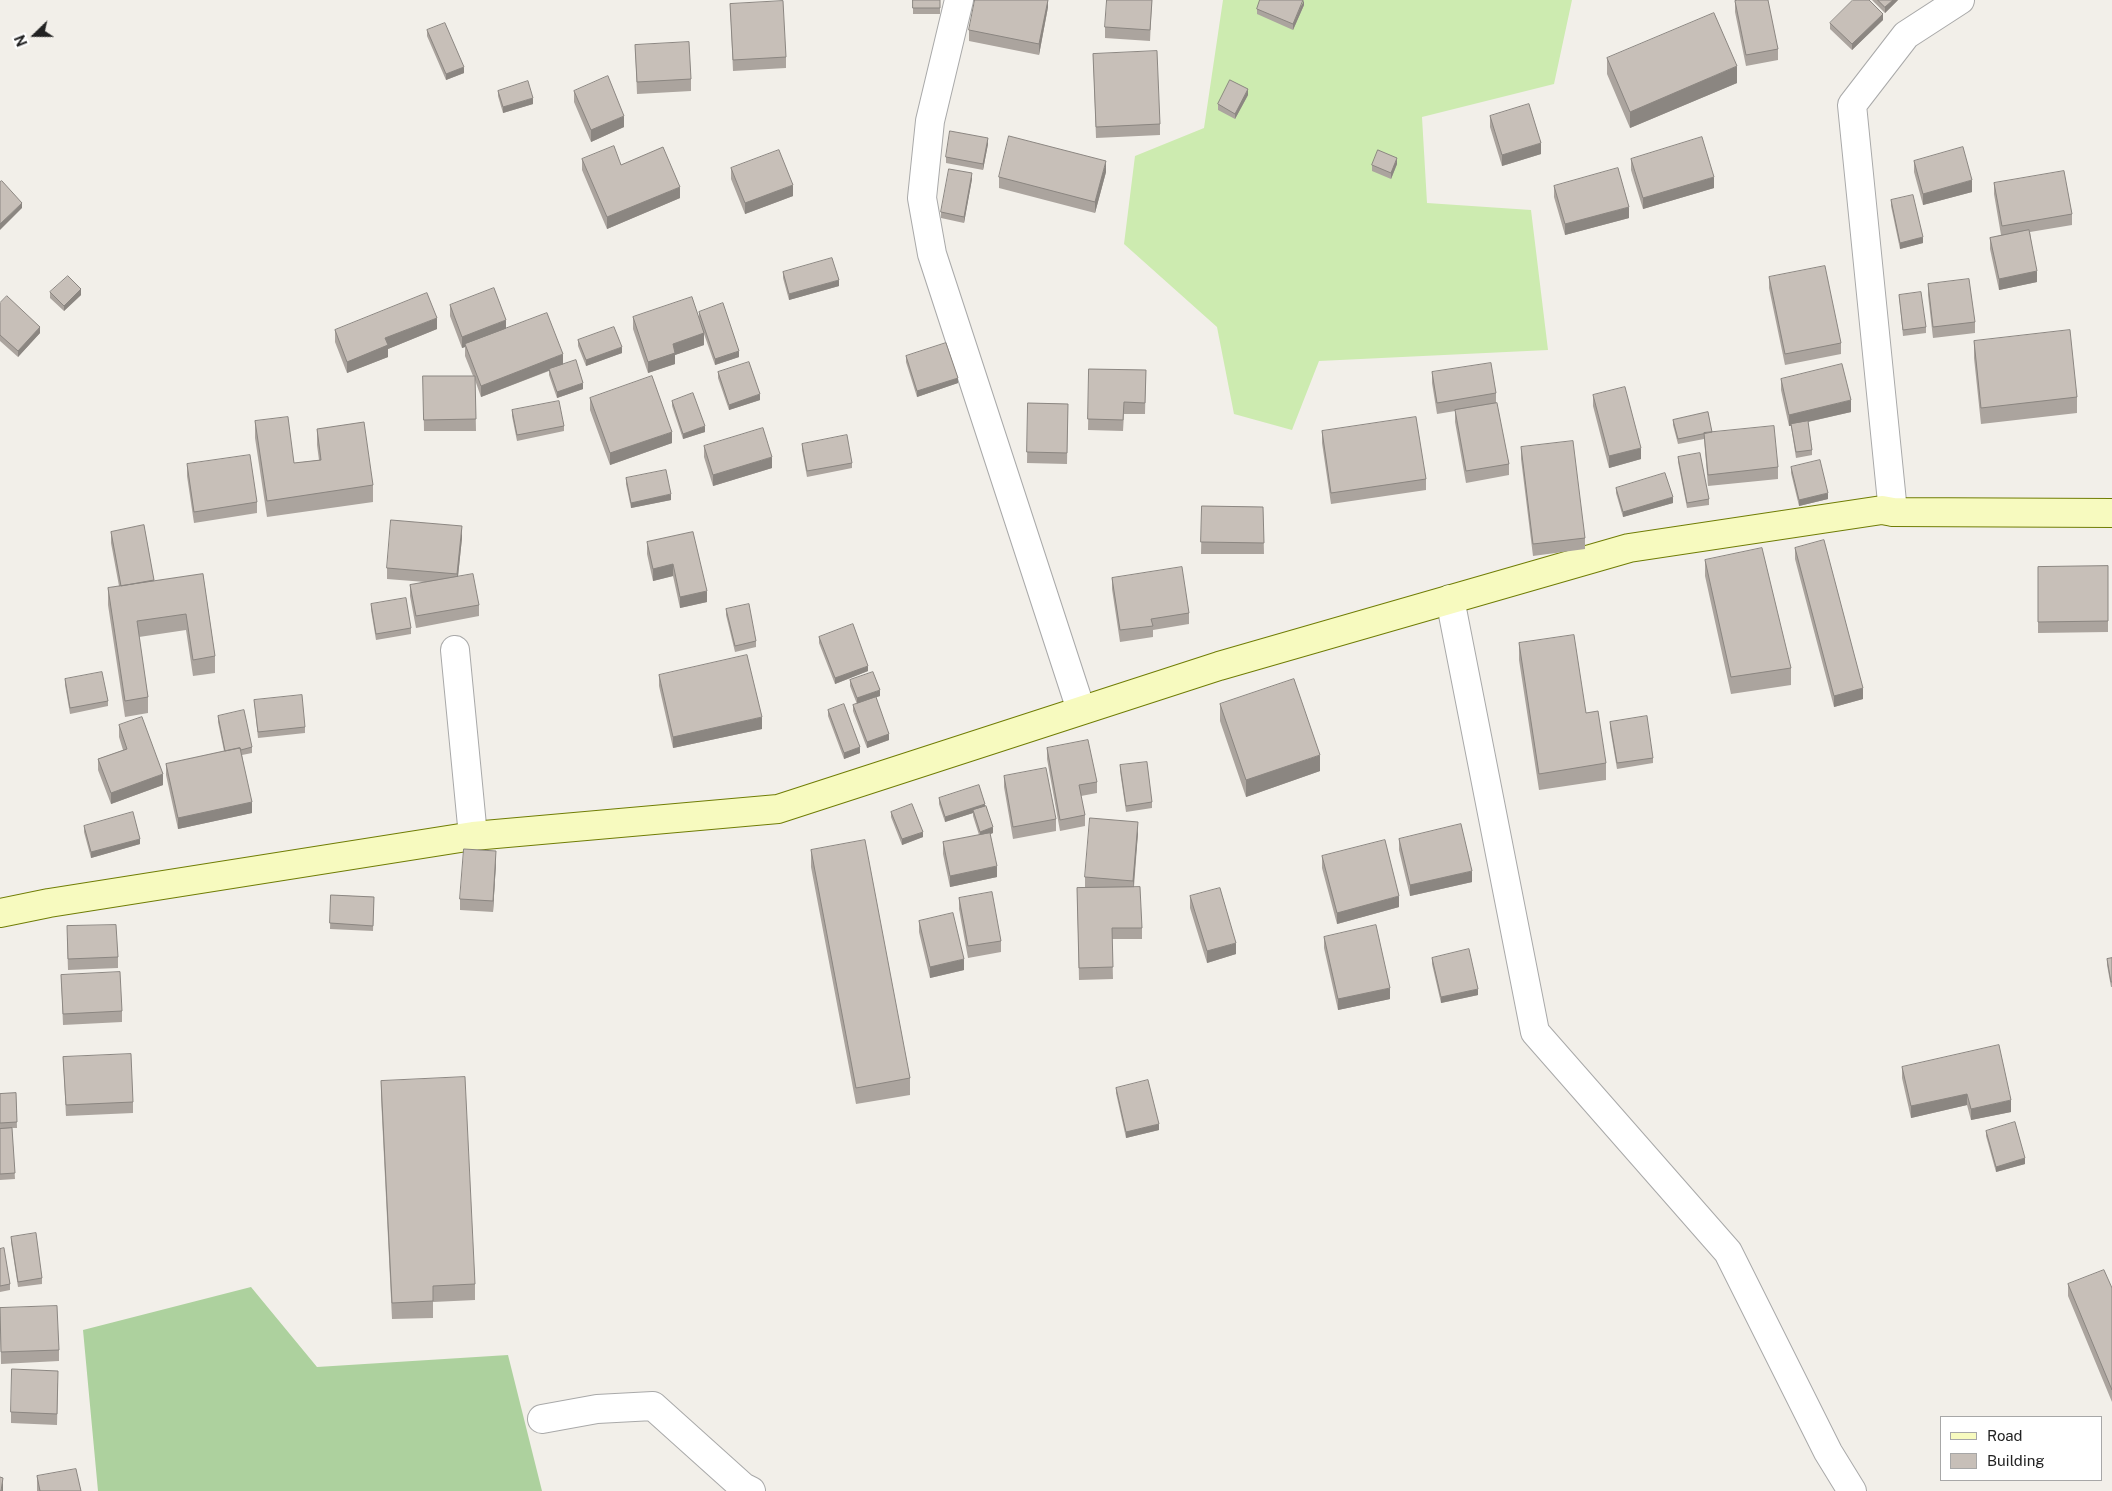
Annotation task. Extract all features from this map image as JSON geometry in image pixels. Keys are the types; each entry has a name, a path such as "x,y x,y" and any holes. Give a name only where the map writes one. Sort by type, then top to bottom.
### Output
{"street":[{"path":"959,0 930,121 922,198 932,254 1081,710"},
{"path":"1893,512 1852,105 1906,35 1960,0"},
{"path":"0,913 49,903 473,836 778,809 1219,666 1629,548 1882,510 1893,512 2112,513"},
{"path":"1450,599 1535,1032 1728,1252 1828,1452 1852,1491"},
{"path":"455,650 473,836"},
{"path":"542,1419 597,1409 653,1406 743,1488 751,1491"}],"green space":[{"path":"1223,0 1572,0 1554,84 1422,117 1427,203 1531,210 1548,350 1319,361 1292,430 1234,414 1217,327 1124,244 1135,156 1204,128"},
{"path":"251,1287 317,1367 508,1355 542,1491 98,1491 83,1330"}],"building":[{"path":"913,0 940,0 940,8 913,8"},
{"path":"975,0 1048,0 1039,44 969,30"},
{"path":"1107,0 1152,0 1150,30 1105,27"},
{"path":"1260,0 1303,0 1293,24 1257,9"},
{"path":"1768,0 1778,49 1746,55 1735,1"},
{"path":"1853,0 1869,0 1883,14 1852,44 1830,23"},
{"path":"1878,0 1893,0 1885,7"},
{"path":"783,1 786,57 733,60 730,4"},
{"path":"1714,13 1737,66 1630,112 1607,58"},
{"path":"445,23 464,67 446,74 427,30"},
{"path":"689,42 691,79 637,82 635,45"},
{"path":"1157,51 1160,124 1096,127 1093,54"},
{"path":"608,76 624,116 591,130 574,91"},
{"path":"1230,80 1248,89 1235,114 1218,104"},
{"path":"528,81 533,98 503,107 498,91"},
{"path":"1529,104 1541,143 1502,155 1490,116"},
{"path":"950,131 988,138 983,164 946,157"},
{"path":"1009,136 1106,161 1095,202 999,177"},
{"path":"1702,137 1714,177 1643,198 1631,159"},
{"path":"614,146 621,165 663,147 680,187 607,217 582,159"},
{"path":"1963,147 1972,180 1923,194 1914,161"},
{"path":"779,150 793,185 745,203 731,168"},
{"path":"1378,150 1397,158 1391,173 1372,165"},
{"path":"1618,168 1629,207 1565,224 1554,186"},
{"path":"949,169 972,173 964,217 941,212"},
{"path":"2064,171 2072,214 2002,226 1994,183"},
{"path":"2,181 22,203 0,224 0,182"},
{"path":"1913,195 1923,237 1900,243 1891,200"},
{"path":"2029,230 2037,271 1999,279 1990,238"},
{"path":"832,258 839,280 789,294 783,272"},
{"path":"1825,266 1841,343 1785,354 1769,277"},
{"path":"68,276 81,289 64,306 50,292"},
{"path":"1969,279 1975,322 1933,327 1928,284"},
{"path":"494,288 506,320 462,337 450,305"},
{"path":"1921,292 1926,327 1903,330 1899,295"},
{"path":"427,293 437,318 385,338 388,345 347,362 335,330"},
{"path":"7,296 40,327 18,351 0,335 0,303"},
{"path":"692,297 704,333 673,344 675,353 648,362 633,317"},
{"path":"723,303 739,351 715,359 699,312"},
{"path":"547,313 563,354 481,386 465,344"},
{"path":"614,327 622,347 586,360 578,340"},
{"path":"2070,330 2077,397 1981,408 1974,341"},
{"path":"946,343 958,378 917,391 906,356"},
{"path":"576,360 583,383 557,392 549,369"},
{"path":"749,362 760,394 729,405 718,372"},
{"path":"1491,363 1496,393 1437,403 1432,372"},
{"path":"1842,364 1851,400 1789,415 1781,379"},
{"path":"1089,369 1146,370 1145,403 1124,402 1123,420 1088,419"},
{"path":"423,376 475,376 476,419 424,420"},
{"path":"652,376 672,432 610,453 590,398"},
{"path":"1625,387 1641,448 1609,456 1593,395"},
{"path":"693,393 705,426 683,434 672,401"},
{"path":"559,401 564,426 517,435 512,410"},
{"path":"1028,403 1068,404 1067,453 1027,452"},
{"path":"1497,403 1509,464 1466,471 1455,410"},
{"path":"1708,412 1712,432 1678,439 1673,420"},
{"path":"288,417 294,463 321,460 317,429 364,422 373,485 267,501 255,421"},
{"path":"1416,417 1426,479 1331,493 1322,431"},
{"path":"1808,421 1812,450 1796,452 1791,424"},
{"path":"1774,426 1778,467 1708,475 1704,433"},
{"path":"763,428 772,457 713,475 704,446"},
{"path":"847,435 852,463 807,471 802,444"},
{"path":"1573,441 1585,538 1533,544 1521,447"},
{"path":"1700,453 1709,499 1687,503 1678,457"},
{"path":"250,455 257,502 194,512 187,464"},
{"path":"1820,460 1828,493 1799,500 1791,467"},
{"path":"666,470 671,494 631,503 626,478"},
{"path":"1665,473 1673,497 1623,512 1616,488"},
{"path":"1202,506 1263,507 1264,543 1201,542"},
{"path":"391,520 462,526 457,574 387,568"},
{"path":"144,525 154,580 121,586 111,532"},
{"path":"693,532 707,591 680,597 673,564 653,569 647,542"},
{"path":"1824,540 1863,688 1834,696 1795,548"},
{"path":"1762,548 1791,668 1731,677 1705,560"},
{"path":"2108,566 2108,621 2038,622 2038,567"},
{"path":"1182,567 1189,613 1151,619 1153,626 1120,630 1112,578"},
{"path":"203,574 215,656 193,660 186,614 137,621 148,697 125,701 108,588"},
{"path":"473,574 479,605 416,616 410,585"},
{"path":"406,598 411,628 376,634 371,604"},
{"path":"749,604 756,641 735,646 726,609"},
{"path":"853,624 868,666 835,678 819,637"},
{"path":"1574,635 1586,713 1598,711 1606,763 1539,774 1519,643"},
{"path":"747,655 762,717 673,737 659,675"},
{"path":"102,672 108,701 70,708 65,679"},
{"path":"873,672 880,690 857,698 850,680"},
{"path":"1294,679 1320,755 1246,780 1220,704"},
{"path":"302,695 305,727 258,732 254,700"},
{"path":"876,697 889,734 867,742 853,705"},
{"path":"844,704 860,747 844,753 828,710"},
{"path":"244,710 252,747 225,751 218,716"},
{"path":"1647,716 1653,758 1617,763 1610,722"},
{"path":"142,717 163,774 111,793 98,759 127,749 119,725"},
{"path":"1088,740 1097,782 1079,785 1085,815 1060,820 1047,748"},
{"path":"240,748 252,802 178,818 166,764"},
{"path":"1147,762 1152,802 1126,806 1120,765"},
{"path":"1046,768 1056,819 1013,827 1004,776"},
{"path":"979,785 985,804 945,817 939,798"},
{"path":"912,804 923,832 902,839 891,812"},
{"path":"986,806 993,827 980,832 973,810"},
{"path":"133,812 140,839 91,852 84,826"},
{"path":"1090,818 1138,822 1133,881 1085,877"},
{"path":"1461,824 1472,871 1410,885 1399,839"},
{"path":"990,833 997,866 950,876 943,842"},
{"path":"865,840 910,1078 856,1088 811,850"},
{"path":"1385,840 1399,896 1337,913 1322,856"},
{"path":"464,849 496,851 493,901 460,899"},
{"path":"1140,887 1142,928 1112,928 1113,967 1079,968 1077,888"},
{"path":"1220,888 1236,943 1207,951 1190,896"},
{"path":"992,892 1001,941 968,946 959,898"},
{"path":"331,895 374,897 373,926 330,923"},
{"path":"953,913 964,959 930,967 919,921"},
{"path":"116,925 118,957 68,959 67,926"},
{"path":"1376,925 1390,988 1338,999 1324,937"},
{"path":"1469,949 1478,989 1441,997 1432,958"},
{"path":"2112,958 2112,982 2111,982 2107,959"},
{"path":"120,972 122,1011 63,1014 61,975"},
{"path":"1999,1045 2011,1100 1971,1109 1967,1094 1911,1106 1902,1067"},
{"path":"131,1054 133,1102 66,1105 63,1057"},
{"path":"465,1077 475,1284 433,1286 433,1301 392,1303 381,1081"},
{"path":"1148,1080 1159,1124 1126,1132 1116,1088"},
{"path":"16,1093 17,1122 0,1123 0,1094"},
{"path":"2015,1122 2025,1158 1996,1167 1986,1131"},
{"path":"12,1128 15,1173 0,1174 0,1129"},
{"path":"36,1233 42,1278 18,1282 11,1237"},
{"path":"4,1248 10,1284 0,1286 0,1249"},
{"path":"2104,1270 2112,1288 2112,1390 2068,1284"},
{"path":"57,1306 59,1350 1,1352 0,1308"},
{"path":"12,1369 58,1371 57,1414 11,1412"},
{"path":"76,1469 81,1491 40,1491 37,1476"},
{"path":"0,1477 3,1478 1,1491 0,1491"}]}
